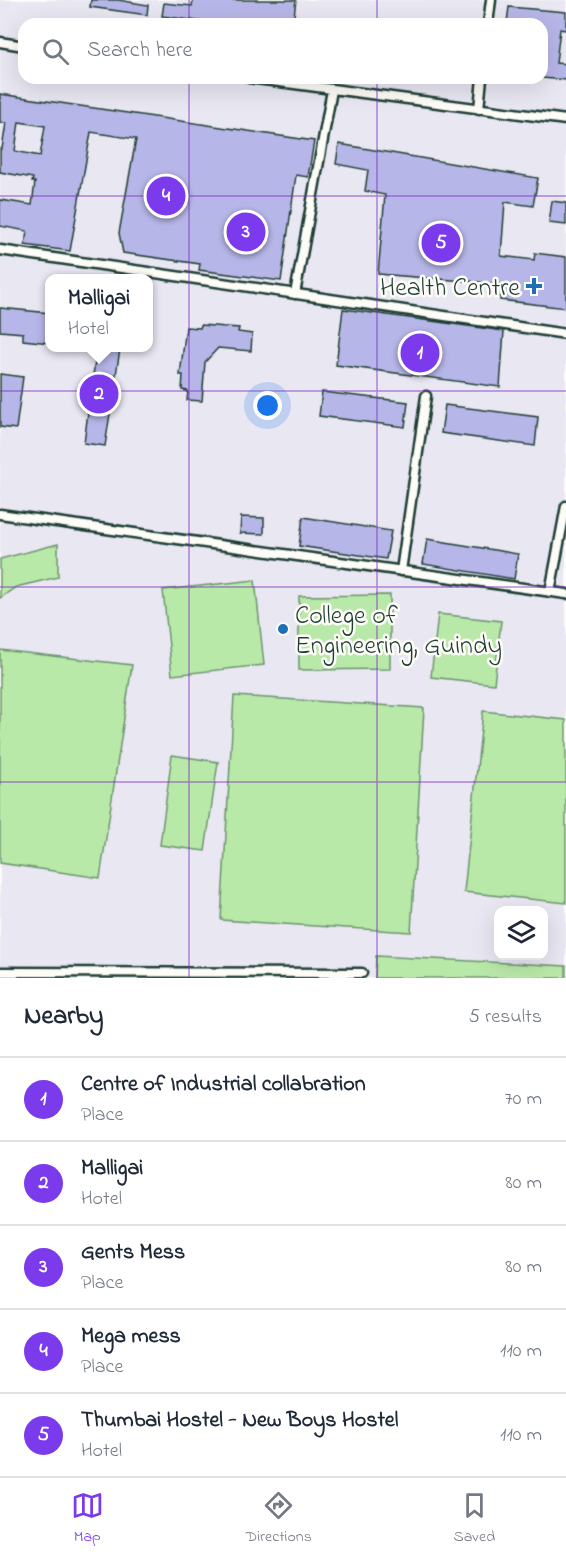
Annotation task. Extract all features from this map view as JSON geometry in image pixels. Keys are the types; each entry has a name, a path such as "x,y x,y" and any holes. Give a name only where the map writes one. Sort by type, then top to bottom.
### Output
{"lane":[{"path":"489,18 491,0"},
{"path":"0,42 18,45"},
{"path":"290,84 566,120"},
{"path":"479,109 481,84"},
{"path":"296,294 332,90"},
{"path":"0,250 566,334"},
{"path":"401,571 426,396"},
{"path":"550,592 566,506"},
{"path":"0,514 566,594"},
{"path":"0,972 362,973"}],"shaded area":[{"name":"College of Engineering, Guindy","path":"0,0 566,0 566,978 0,978"}],"green space":[{"path":"58,544 58,577 16,587 0,598 0,559"},
{"path":"255,580 264,665 172,675 163,590"},
{"path":"390,595 390,669 299,670 299,596"},
{"path":"438,614 501,621 494,684 431,677"},
{"path":"0,650 132,665 100,878 0,863"},
{"path":"234,696 424,708 411,932 221,920"},
{"path":"483,711 566,720 566,903 464,892"},
{"path":"172,755 218,762 205,851 160,845"},
{"path":"376,956 566,966 566,978 375,978"}],"building":[{"path":"91,0 118,0 148,5 147,15 90,7"},
{"path":"193,0 296,0 294,18 162,16 164,3 192,6"},
{"path":"509,7 566,12 566,30 560,29 556,63 566,64 566,80 548,78 548,18 508,18"},
{"path":"0,94 314,141 308,177 296,175 281,281 199,270 200,264 123,253 119,233 136,139 91,132 70,251 25,245 27,231 0,226 0,200 32,205 35,182 32,182 33,178 0,172 0,149 2,149 6,123 0,122","holes":["19,122 45,126 40,156 15,151"]},
{"path":"339,144 538,178 533,206 505,202 501,256 534,260 535,253 566,257 566,308 500,300 502,284 378,274 385,195 365,191 368,170 336,164"},
{"path":"552,201 566,203 566,225 549,223"},
{"path":"0,308 45,312 45,342 23,340 23,333 0,331"},
{"path":"343,309 504,331 500,387 336,365"},
{"path":"201,325 239,328 238,332 252,334 251,351 218,348 205,362 202,401 187,400 188,391 182,390 183,375 180,375 186,327 200,328"},
{"path":"96,352 120,352 105,446 84,443 89,405 83,405 86,382 92,382"},
{"path":"0,374 23,377 16,429 0,427"},
{"path":"322,392 408,402 405,427 319,416"},
{"path":"445,405 538,417 535,446 441,433"},
{"path":"241,517 264,518 264,534 240,533"},
{"path":"303,517 391,531 386,559 299,546"},
{"path":"427,539 518,554 514,579 423,564"}],"place":[{"name":"Mega mess","path":"166,196"},
{"name":"Gents Mess","path":"246,232"},
{"name":"Thumbai Hostel - New Boys Hostel","path":"441,243"},
{"name":"Health Centre","path":"534,286"},
{"name":"Centre of Industrial collabration","path":"420,353"},
{"name":"Malligai","path":"99,394"},
{"name":"College of Engineering, Guindy","path":"283,629"}]}
